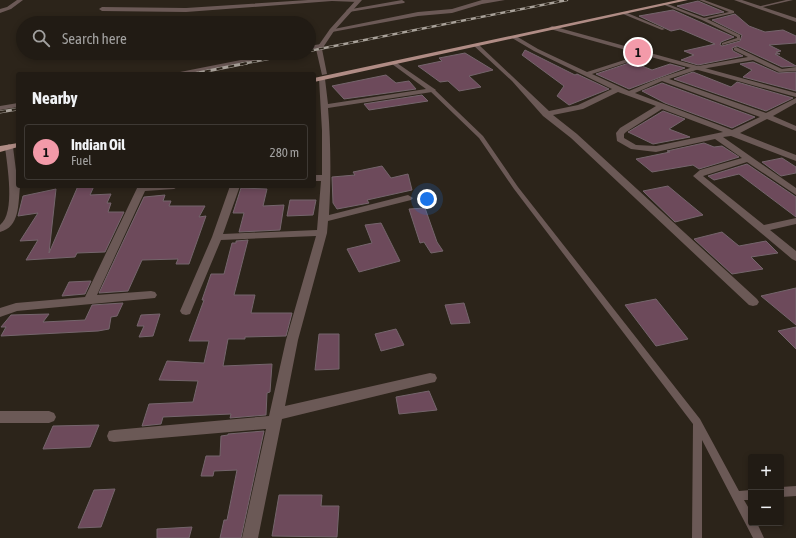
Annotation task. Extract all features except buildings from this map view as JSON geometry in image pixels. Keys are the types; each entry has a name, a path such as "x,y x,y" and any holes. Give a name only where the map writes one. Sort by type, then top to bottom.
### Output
{"main road":[{"path":"318,77 669,0"},
{"path":"318,77 394,64 552,28 685,0"},
{"path":"7,146 16,141"}],"street":[{"path":"0,11 9,8 20,0"},
{"path":"102,9 186,10 333,0 359,0"},
{"path":"250,538 292,340 322,233 323,218 320,178 326,131 318,77 318,53 332,30 359,0"},
{"path":"332,30 418,14 452,11 480,1 502,0"},
{"path":"737,0 796,20"},
{"path":"349,10 402,2"},
{"path":"786,17 796,14"},
{"path":"552,28 645,55 796,95"},
{"path":"514,37 536,50 629,94 796,158"},
{"path":"476,45 500,66 546,114 574,136 753,302"},
{"path":"316,47 321,46"},
{"path":"736,49 782,71 796,69"},
{"path":"586,74 645,55"},
{"path":"629,94 662,79 695,68 754,58"},
{"path":"190,72 251,60"},
{"path":"394,64 432,90"},
{"path":"662,79 766,116 796,129"},
{"path":"546,114 580,107 618,89"},
{"path":"323,107 432,90"},
{"path":"661,106 623,130 620,133 620,139 634,147 649,149 732,133 740,131 796,100"},
{"path":"0,108 16,105"},
{"path":"716,136 796,192"},
{"path":"0,229 5,227 12,219 14,200 15,187 7,146"},
{"path":"748,159 703,172 697,176 796,257"},
{"path":"89,300 143,188"},
{"path":"186,311 217,237 234,188"},
{"path":"323,218 408,198"},
{"path":"761,229 796,221"},
{"path":"217,237 322,233"},
{"path":"0,313 22,306 151,295"},
{"path":"114,436 275,418 430,378"},
{"path":"0,417 49,416"}],"lane":[{"path":"701,0 733,12 704,19"},
{"path":"759,8 791,0"},
{"path":"664,4 704,19 739,36 739,39 723,44"},
{"path":"624,13 663,29"},
{"path":"432,90 481,137 521,194 696,422 748,517"},
{"path":"696,422 697,538"},
{"path":"784,492 796,491"},
{"path":"737,496 748,495"},
{"path":"753,526 759,538"}],"railway":[{"path":"316,50 567,0"},
{"path":"244,64 263,60"},
{"path":"203,72 244,64"},
{"path":"0,112 16,109"}],"place":[{"name":"Indian Oil","path":"638,52"}]}
